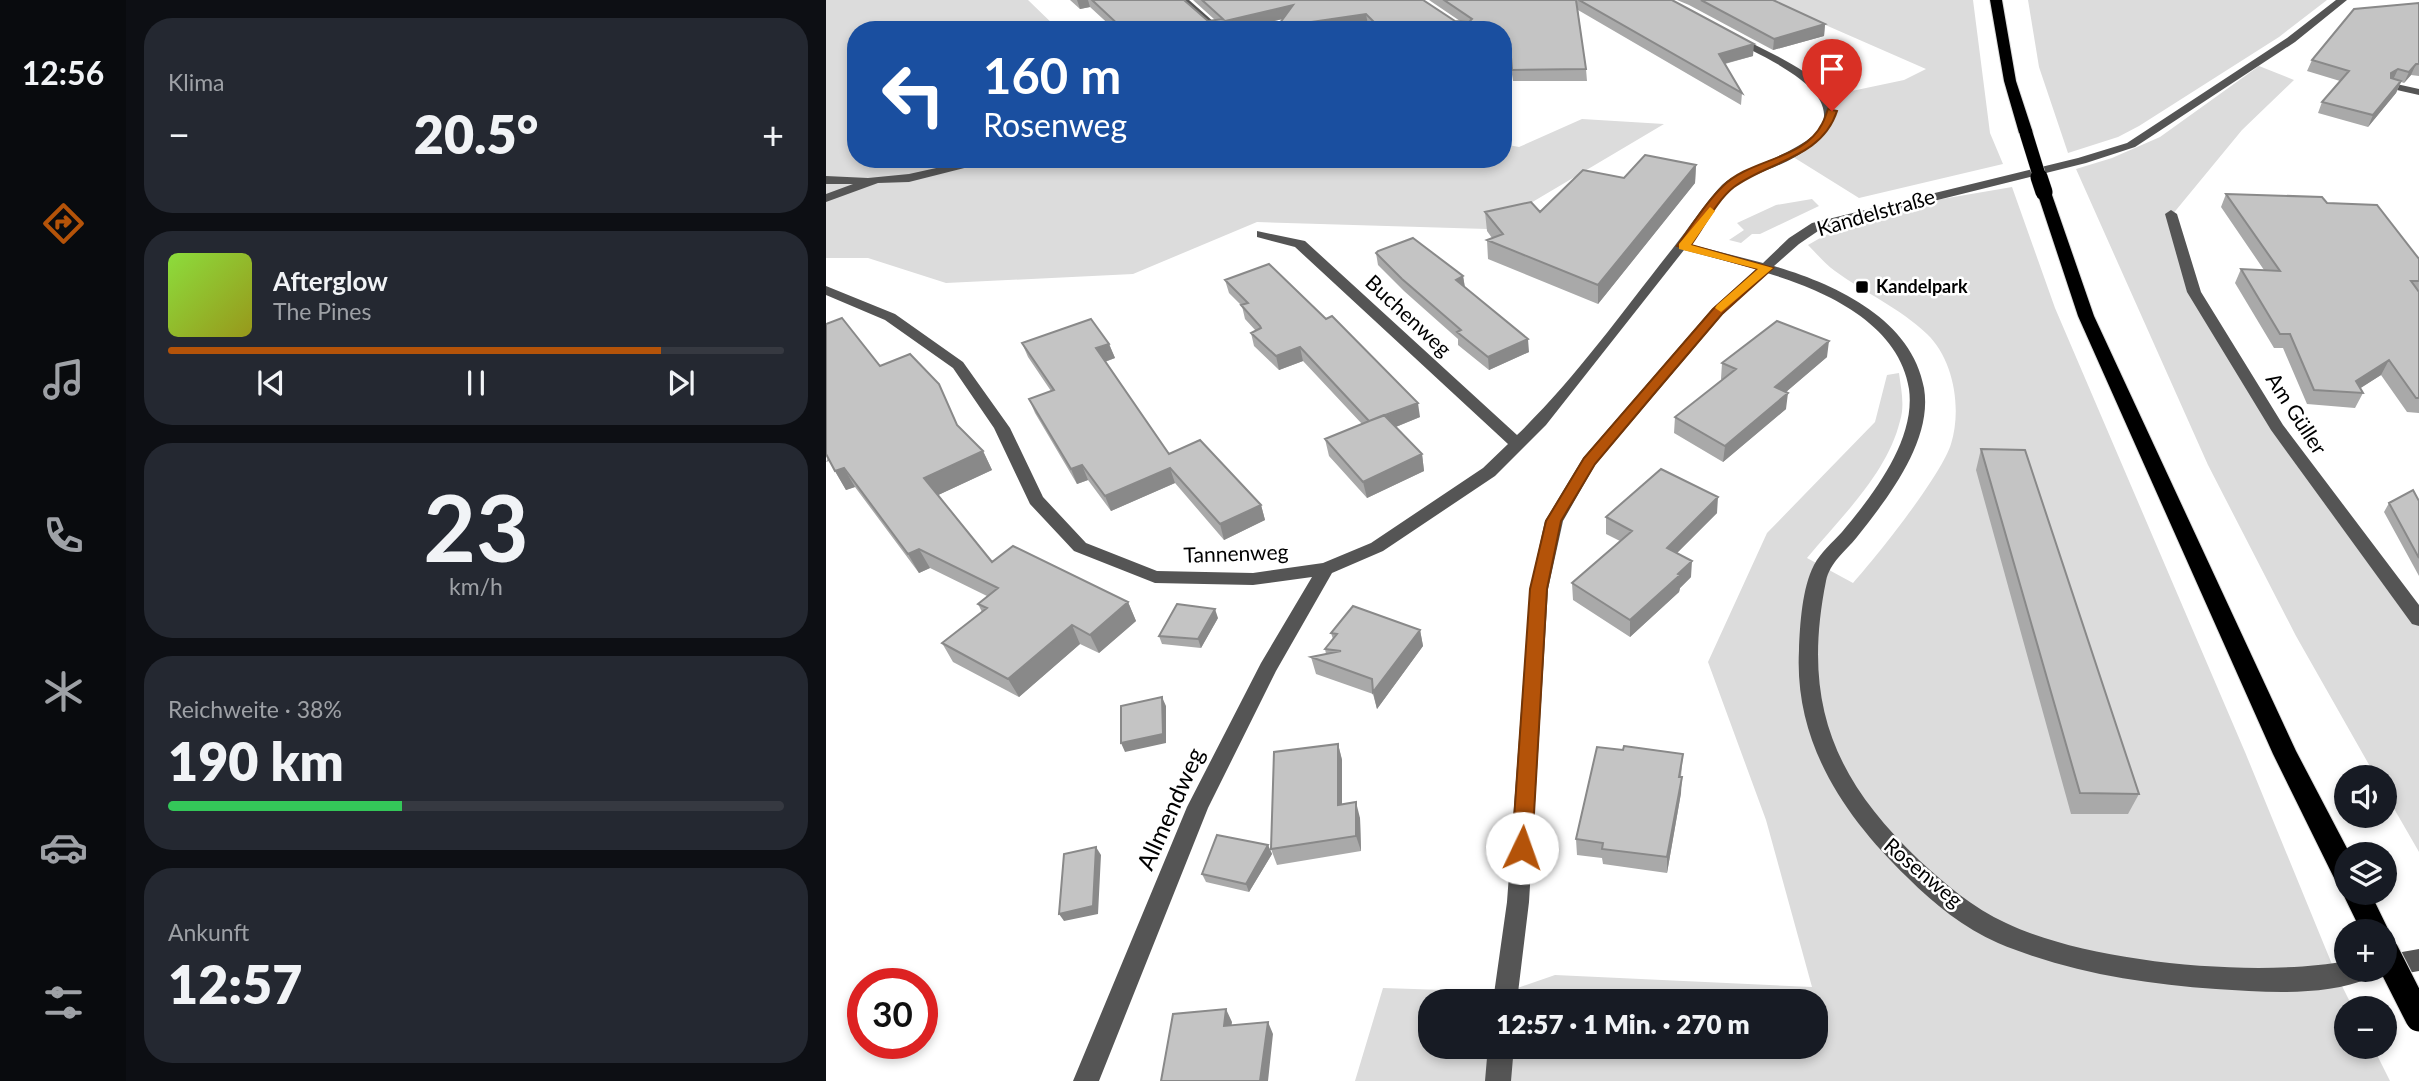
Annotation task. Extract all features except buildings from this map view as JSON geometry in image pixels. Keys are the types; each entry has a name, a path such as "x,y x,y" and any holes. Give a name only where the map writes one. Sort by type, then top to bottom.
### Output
{"highway":[{"path":"1996,0 2010,81 2044,192 2087,316 2285,754 2334,850"},
{"path":"2397,975 2419,1018"}],"street":[{"path":"1183,0 1208,21"},
{"name":"Kandelstraße","path":"1507,989 1518,902 1539,589 1554,521 1589,462 1654,384 1717,312 1794,241 1817,226 1888,206 2082,161 2132,145 2291,40 2342,0"},
{"name":"Tannenweg","path":"826,290 890,317 958,365 1002,428 1036,500 1080,547 1155,577 1253,579 1326,569 1377,548 1489,472 1540,422 1587,366 1727,187 1751,171 1790,155 1812,141 1826,127 1832,111 1828,96 1812,81 1720,30"},
{"path":"2392,86 2419,92"},
{"path":"826,198 920,168"},
{"path":"826,180 909,178 954,168"},
{"name":"Am Güller","path":"2171,214 2194,292 2277,427 2419,619"},
{"name":"Buchenweg","path":"1262,234 1300,244 1500,432 1517,443"},
{"name":"Rosenweg","path":"1683,246 1767,268 1820,286 1867,316 1894,339 1913,372 1915,400 1911,440 1887,482 1847,537 1820,567 1806,647 1814,724 1835,777 1882,841 1940,893 2005,935 2084,959 2196,976 2305,979 2334,974"},
{"name":"Allmendweg","path":"1086,1081 1198,807 1268,668 1326,569"},
{"path":"2397,964 2419,960"},
{"path":"1498,1081 1500,1059"}],"shaded area":[{"path":"826,0 1028,0 1050,21 847,21 847,168 1512,168 1512,146 1519,147 1582,119 1664,124 1487,229 1257,222 1133,274 946,283 868,258 826,258"},
{"path":"1768,0 1973,0 1990,133 2003,164 1859,198 1790,155 1826,127 1828,96 1904,80 1926,69"},
{"path":"2028,0 2327,0 2279,37 2139,126 2118,137 2068,153 2039,67"},
{"path":"2259,66 2294,80 2242,130 2172,215 2194,292 2237,361 2419,619 2419,852 2397,814 2397,765 2369,765 2296,636 2208,465 2076,169 2112,158 2160,137"},
{"path":"2012,187 2055,308 2245,752 2334,969 2334,982 2340,982 2347,996 2334,996 2334,1059 2379,1059 2390,1081 1355,1081 1383,988 1418,989 1418,1059 1828,1059 1828,989 1515,989 1555,975 1812,987 1766,820 1708,662 1767,533 1875,422 1887,375 1899,373 1902,391 1901,415 1894,440 1874,477 1807,558 1853,583 1892,536 1945,458 1951,444 1956,416 1953,386 1944,357 1927,334 1905,316 1831,268 1808,245 1855,222 1933,201"},
{"path":"1812,199 1819,206 1760,234 1752,234 1741,243 1729,240 1744,230 1737,223 1776,205"}],"slow traffic":[{"path":"1710,211 1683,246 1767,268 1721,308"}],"place":[{"name":"Kandelpark","path":"1862,287"}],"route":[{"path":"1522,848 1539,589 1554,521 1589,462 1717,312 1767,268 1683,246 1727,187 1751,171 1790,155 1812,141 1826,127 1832,111"}]}
